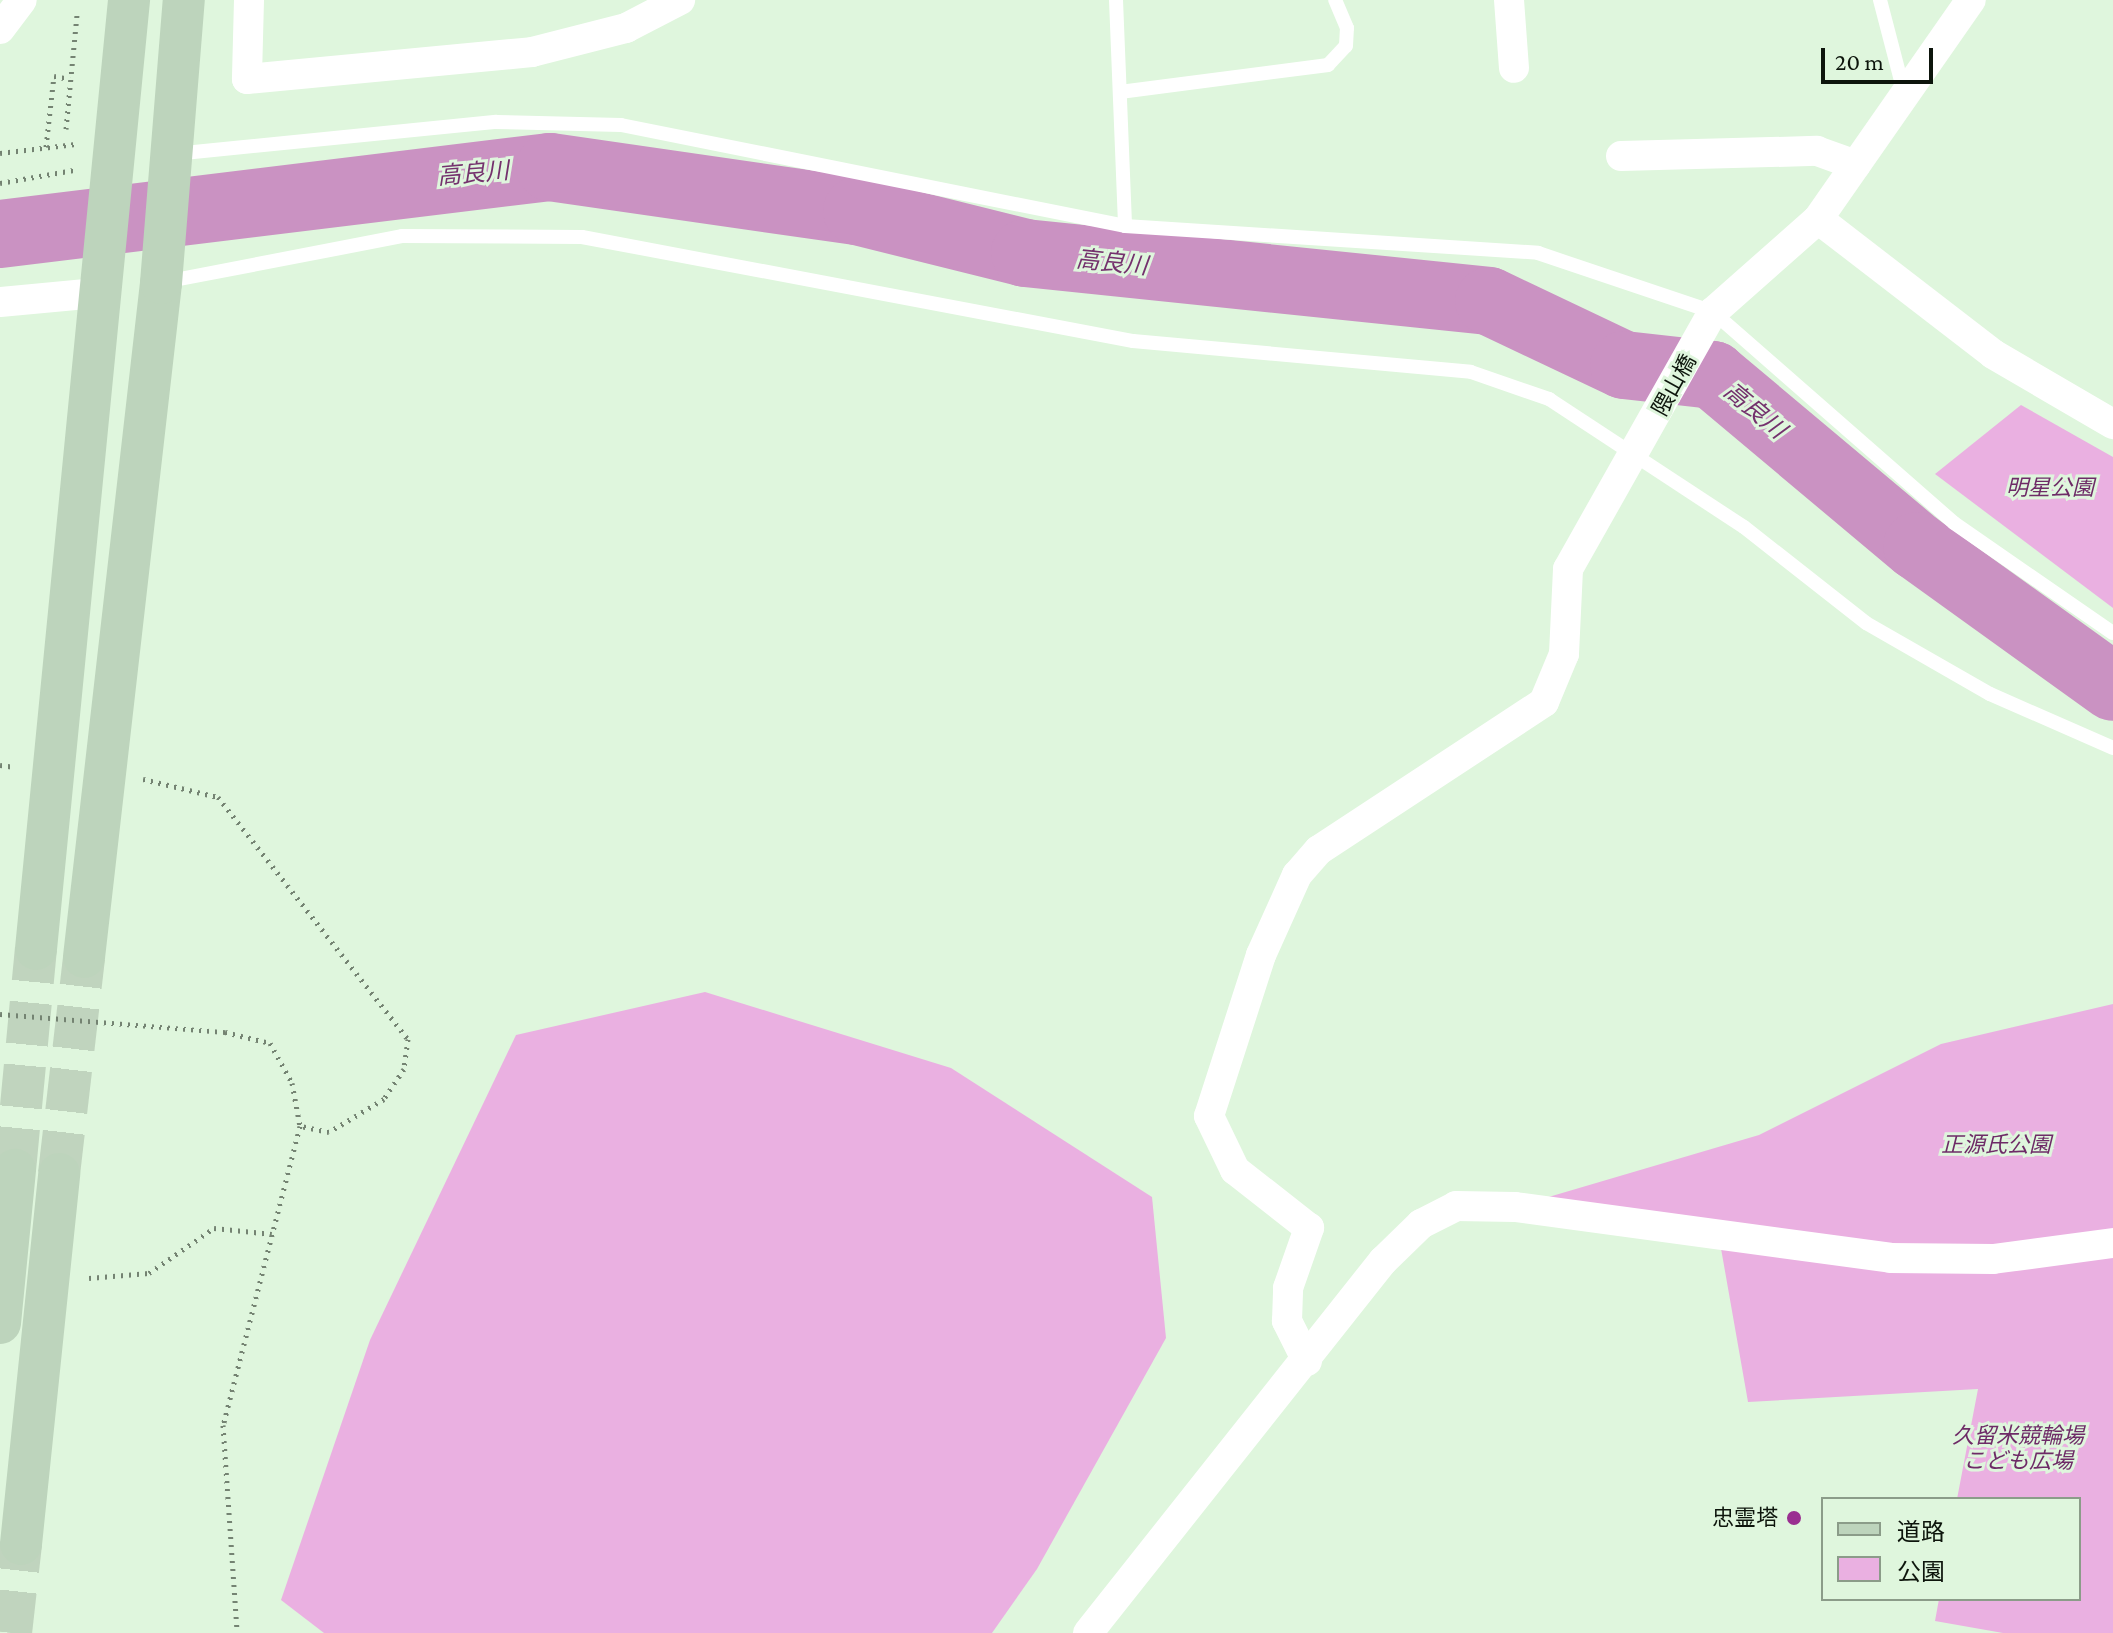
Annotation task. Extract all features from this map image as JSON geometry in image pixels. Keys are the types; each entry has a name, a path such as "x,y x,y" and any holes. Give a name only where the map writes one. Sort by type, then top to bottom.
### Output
{"street":[{"path":"0,29 22,0"},
{"path":"36,949 97,293 129,0"},
{"path":"84,957 161,283 184,0"},
{"path":"249,0 247,79 532,52 626,28 680,0"},
{"path":"1509,0 1514,68"},
{"path":"1713,312 1818,219 1971,0"},
{"path":"1621,156 1817,151 1856,165"},
{"path":"1818,219 1993,354 2113,424"},
{"path":"0,302 97,293"},
{"name":"隈山橋","path":"1307,1361 1287,1321 1288,1288 1309,1228 1235,1170 1209,1116 1261,955 1297,875 1319,850 1544,702 1564,654 1568,569 1634,458 1713,312"},
{"path":"0,1323 15,1170"},
{"path":"21,1544 59,1174"},
{"path":"1088,1633 1307,1361 1383,1261 1421,1224 1456,1206 1515,1207 1890,1258 1993,1259 2113,1243"}],"lane":[{"path":"1116,0 1125,226"},
{"path":"1120,92 1328,65 1346,46 1335,0"},
{"path":"1880,0 1905,95"},
{"path":"171,154 496,122 621,125 1125,226 1538,253 1713,312 1954,523 2113,633"},
{"path":"161,283 402,236 582,237 1133,341 1471,372 1549,399 1634,458 1744,527 1866,623 1990,694 2113,748"}],"path":[{"path":"66,129 77,14"},
{"path":"46,147 54,76 70,79"},
{"path":"0,153 62,146"},
{"path":"0,183 111,164"},
{"path":"0,765 17,768"},
{"path":"135,778 197,786 218,797 408,1039 404,1069 384,1099 329,1132 300,1126"},
{"path":"0,1014 225,1032 270,1043 292,1083 300,1126 223,1425 237,1633"},
{"path":"82,1278 149,1273 214,1228 272,1234"}],"green space":[{"name":"明星公園","path":"2021,405 2113,457 2113,608 1935,474"},
{"path":"705,992 951,1068 1152,1197 1166,1338 1037,1569 992,1633 324,1633 281,1600 370,1340 516,1035"},
{"path":"2113,1004 2113,1633 2003,1633 1935,1621 1939,1601 2081,1601 2081,1497 1957,1497 1978,1389 1748,1402 1719,1237 1515,1207 1759,1135 1941,1044"}],"waterway":[{"name":"高良川","path":"0,234 550,167 857,211 1025,253 1489,301 1624,365 1713,375 1917,546 2113,687"}],"tunnel":[{"path":"15,1170 36,949"},
{"path":"59,1174 84,957"},
{"path":"11,1633 21,1544"}],"place":[{"name":"忠霊塔","path":"1794,1518"}],"park label":[{"name":"正源氏公園","path":"1996,1145"},
{"name":"久留米競輪場 こども広場","path":"2018,1448"}]}
